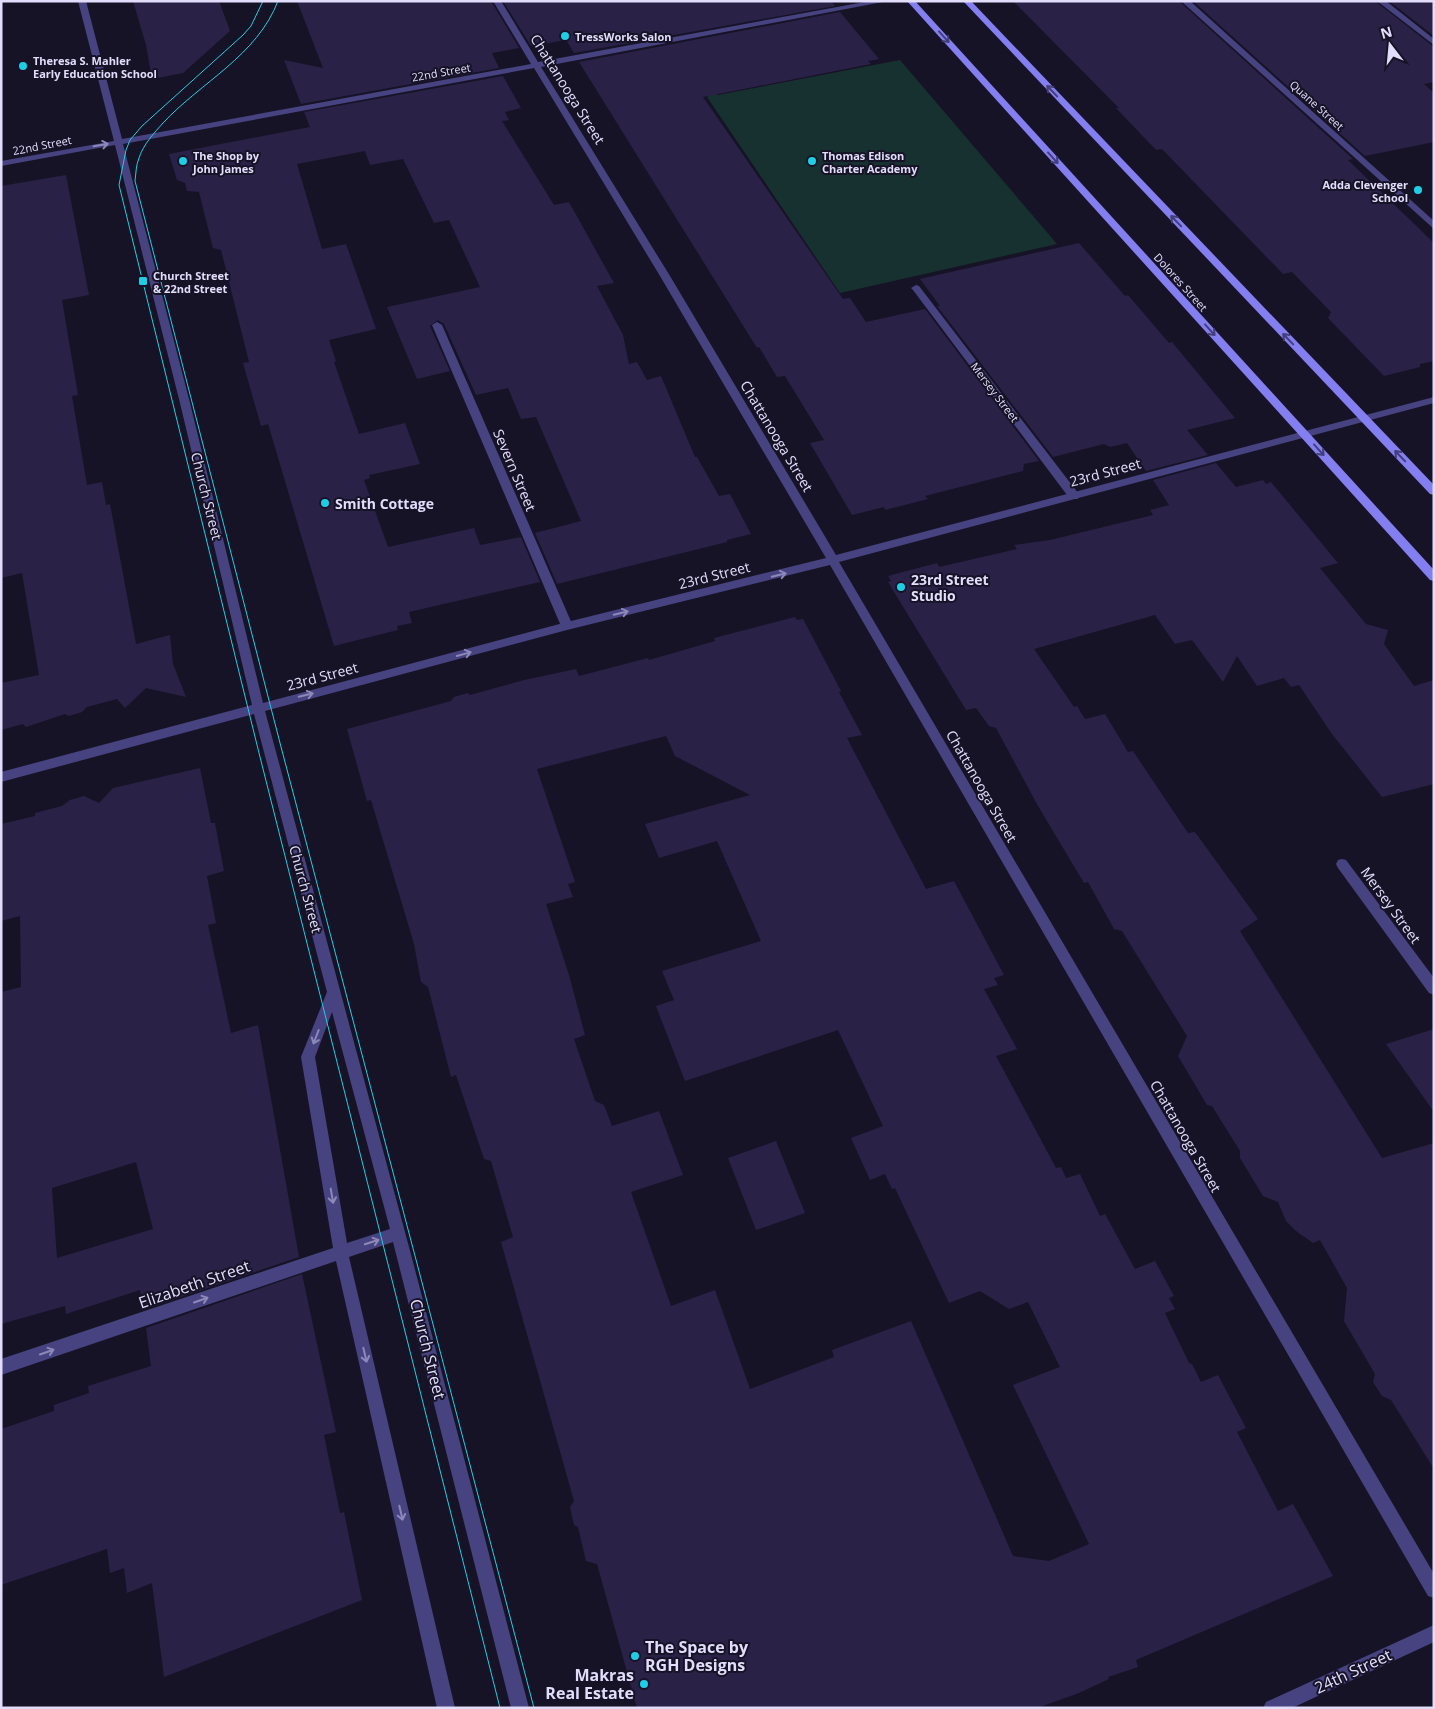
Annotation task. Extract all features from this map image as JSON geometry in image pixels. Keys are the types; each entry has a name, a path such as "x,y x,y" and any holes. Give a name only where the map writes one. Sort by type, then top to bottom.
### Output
{"main road":[{"name":"Dolores Street","path":"911,1 1434,577"},
{"path":"967,1 1434,492"}],"street":[{"name":"Church Street","path":"82,1 182,394 259,708 398,1233 520,1708"},
{"name":"Chattanooga Street","path":"497,1 660,268 833,560 1434,1590"},
{"name":"22nd Street","path":"1,164 884,1"},
{"name":"Quane Street","path":"1185,1 1434,226"},
{"path":"1381,1 1434,43"},
{"name":"Mersey Street","path":"916,288 1074,496"},
{"name":"Severn Street","path":"437,325 567,626"},
{"name":"23rd Street","path":"1,777 567,626 833,560 1434,400"},
{"name":"Mersey Street","path":"1342,864 1434,988"},
{"path":"334,991 308,1057 341,1252 446,1708"},
{"name":"Elizabeth Street","path":"1,1367 398,1233"},
{"name":"24th Street","path":"1272,1708 1434,1633"}],"green space":[{"path":"900,60 1057,244 840,293 707,97 714,93 718,95"}],"building":[{"path":"133,1 219,1 230,31 183,73 152,79 146,45"},
{"path":"297,1 491,1 519,48 492,53 499,68 301,104 284,60 323,68"},
{"path":"503,1 831,1 835,6 574,53 566,40 531,46"},
{"path":"1013,1 1179,1 1353,159 1348,160 1434,243 1434,361 1420,364 1420,367 1384,376 1328,318 1331,312 1292,272 1283,274 1162,149 1156,150 1116,108 1119,108"},
{"path":"1193,1 1375,1 1434,47 1434,82 1424,84 1434,93 1434,142 1365,156"},
{"path":"1389,1 1434,1 1434,36"},
{"path":"840,12 879,59 868,61 871,64 703,97 843,299 850,298 866,322 925,309 1039,461 1024,464 1023,471 925,496 928,499 885,510 884,507 852,515 810,443 824,440 785,376 777,377 759,347 757,348 579,62"},
{"path":"503,76 521,108 505,112 509,120 502,121 554,205 569,202 614,283 597,286 623,335 629,364 637,362 647,380 661,376 695,457 697,457 719,496 730,494 751,534 727,540 727,542 557,584 535,533 581,521 536,417 521,419 508,388 476,395 444,324 438,320 430,326 450,371 417,379 387,307 480,287 449,220 434,223 403,159 370,165 365,151 297,164 322,249 346,244 376,329 329,340 336,361 334,362 359,434 405,423 420,464 369,475 370,478 364,480 388,547 474,528 480,545 521,537 540,582 409,612 412,623 397,626 398,630 334,646 268,424 261,426 243,363 249,362 221,250 213,248 199,192 187,191 185,183 177,180 169,154 310,127 304,112"},
{"path":"66,175 89,295 62,300 78,395 72,396 87,485 102,482 106,505 110,504 136,644 170,635 173,664 186,697 146,688 125,708 117,699 87,707 82,712 69,716 65,714 26,727 23,724 1,730 1,683 39,675 22,573 1,578 1,186"},
{"path":"1079,243 1125,296 1128,295 1169,343 1172,342 1235,418 1187,430 1208,455 1146,471 1127,443 1110,447 1104,444 1053,457 937,306 940,306 920,279"},
{"path":"1216,463 1236,487 1263,480 1266,484 1271,482 1338,563 1320,568 1366,624 1388,630 1384,644 1414,686 1434,680 1434,784 1382,797 1332,734 1299,685 1291,687 1284,678 1257,686 1237,656 1223,682 1192,640 1175,644 1155,615 1034,649 1074,707 1077,706 1085,719 1105,714 1128,752 1133,751 1188,833 1195,832 1258,919 1240,931 1382,1158 1434,1143 1434,1469 1391,1400 1382,1396 1373,1382 1375,1374 1344,1321 1347,1288 1320,1240 1313,1243 1296,1231 1286,1221 1278,1202 1263,1196 1240,1158 1240,1151 1212,1106 1207,1105 1178,1056 1187,1036 1122,931 1114,929 1088,882 1084,883 1038,806 996,728 989,726 976,708 966,710 888,582 891,581 888,576 937,563 939,567 1017,549 1014,545 1050,540 1153,515 1150,510 1169,505 1153,480"},
{"path":"795,617 797,620 803,619 862,735 847,738 926,889 954,881 1004,975 994,978 998,985 984,989 1017,1049 996,1056 1056,1168 1061,1167 1066,1178 1080,1174 1100,1216 1105,1214 1135,1269 1155,1261 1174,1296 1169,1298 1175,1309 1165,1313 1189,1363 1192,1364 1201,1382 1218,1375 1246,1428 1237,1432 1278,1511 1293,1504 1333,1576 1136,1660 1138,1667 1108,1677 1109,1679 1079,1693 1037,1708 637,1708 597,1564 586,1561 578,1527 574,1525 570,1507 574,1501 501,1242 513,1237 491,1161 484,1159 456,1075 451,1077 428,987 421,982 414,944 371,800 367,801 347,729 451,701 454,697 468,693 470,695 524,680 576,669 579,676 648,658 649,660 715,641 714,638","holes":["666,736 675,756 750,795 645,824 659,858 717,841 761,941 662,971 674,1000 656,1006 685,1081 838,1030 883,1126 851,1138 870,1180 885,1174 892,1189 895,1188 949,1303 980,1291 1009,1309 1028,1302 1060,1367 1013,1385 1089,1544 1049,1561 1013,1556 911,1321 832,1350 834,1357 750,1389 715,1290 671,1306 631,1192 683,1175 659,1111 612,1126 604,1105 595,1101 574,1039 585,1035 569,975 546,904 573,897 568,884 575,882 537,769"]},
{"path":"200,768 211,823 215,823 224,871 207,876 216,923 208,925 231,1033 258,1025 299,1257 143,1310 140,1290 66,1314 65,1306 1,1324 1,992 21,987 20,916 1,921 1,824 35,816 35,813 62,806 70,800 84,796 99,803 113,788","holes":["136,1162 153,1229 57,1258 52,1188"]},
{"path":"1434,1029 1434,1112 1386,1044"},
{"path":"776,1141 805,1213 756,1230 728,1158"},
{"path":"302,1274 336,1432 324,1435 340,1513 344,1512 362,1600 164,1677 152,1583 127,1593 124,1568 110,1573 107,1549 1,1585 1,1429 54,1411 54,1405 89,1393 88,1386 151,1366 146,1328"}],"tram line":[{"path":"263,1 251,26 243,35 142,126 130,140 126,150 119,185 258,749 500,1708"},
{"path":"278,1 269,20 257,38 227,67 178,108 153,135 146,144 137,163 135,181 280,743 534,1708"}],"place":[{"name":"TressWorks Salon","path":"565,36"},
{"name":"Theresa S. Mahler Early Education School","path":"23,66"},
{"name":"The Shop by John James","path":"183,161"},
{"name":"Thomas Edison Charter Academy","path":"812,161"},
{"name":"Adda Clevenger School","path":"1418,190"},
{"name":"Church Street & 22nd Street","path":"143,281"},
{"name":"Smith Cottage","path":"325,503"},
{"name":"23rd Street Studio","path":"901,587"},
{"name":"The Space by RGH Designs","path":"635,1656"},
{"name":"Makras Real Estate","path":"644,1684"}]}
